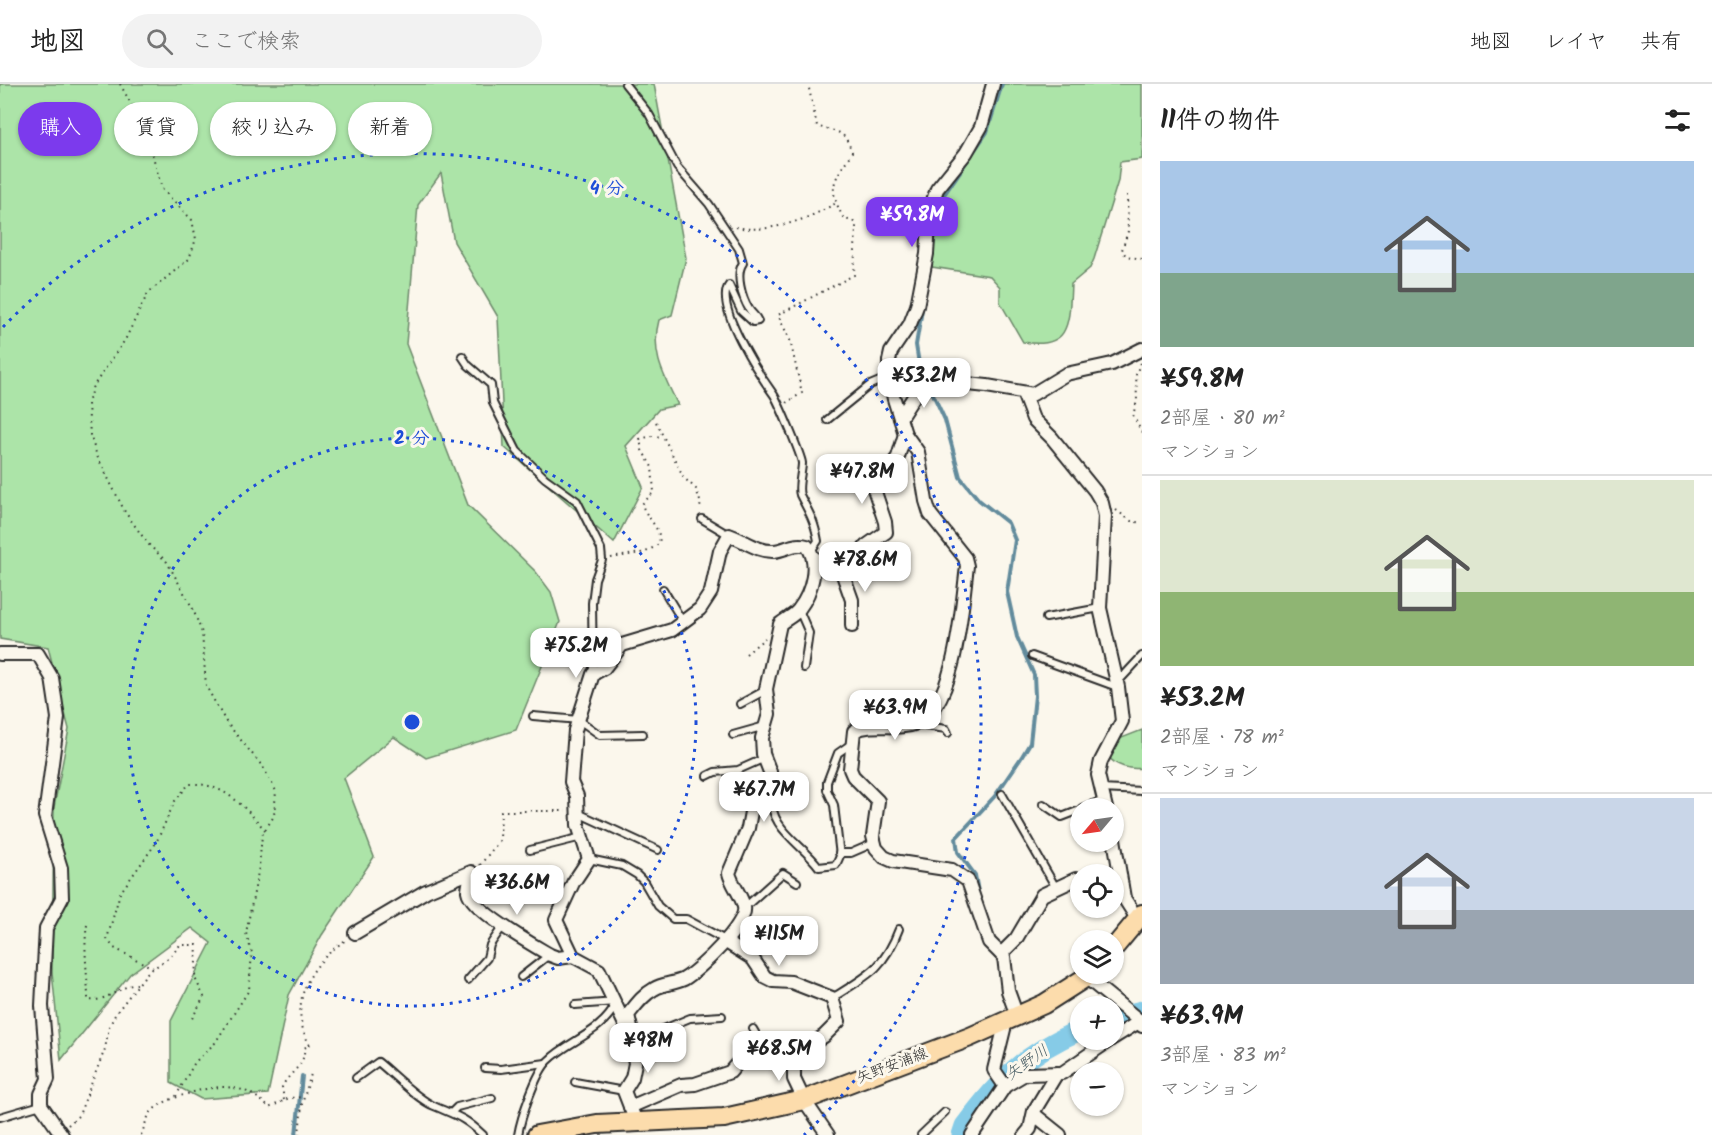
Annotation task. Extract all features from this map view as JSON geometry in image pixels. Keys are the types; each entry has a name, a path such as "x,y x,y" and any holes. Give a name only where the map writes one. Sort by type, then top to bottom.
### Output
{"main road":[{"path":"1124,936 1140,917"},
{"name":"矢野安浦線","path":"537,1135 597,1124 724,1118 804,1100 1012,1018 1044,1004 1076,984"}],"street":[{"path":"993,84 981,127 966,153 937,189 930,209 927,254 917,306 910,324 891,352 889,377 906,434 918,452 930,514 965,558 967,566 952,668 934,710 921,721 911,725 860,728 854,731 850,769 853,776 878,801 874,843 879,853 888,860 960,873 968,881 988,942 1001,954 1008,991 1012,1018 994,1070 1001,1082"},
{"path":"900,418 925,382 987,386 1032,394 1066,374 1112,364 1142,349"},
{"path":"1023,393 1033,419 1052,438 1102,503 1105,516 1100,608 1117,685 1122,722 1101,761 1098,775 1103,798"},
{"path":"841,569 858,558 866,546 886,531 873,489 898,457 906,434"},
{"path":"573,956 556,920 573,883 589,859 578,825 577,796 571,782 572,747 593,674 604,668 621,645 672,630 700,609 708,598 720,551 729,536 760,549 774,551 802,544 812,555 841,569 852,600 852,626"},
{"path":"726,942 753,959 765,977 773,981 791,982 832,998 839,1021 824,1036 794,1056 772,1053 741,1059 730,1072 695,1084 681,1085 639,1122 624,1091 632,1078 635,1063 628,1015 653,989 675,983 692,974 702,962 726,942 743,916 745,908 729,873 748,828 753,801 772,790 771,772 765,758 762,738 769,714 766,689 780,624 799,610 813,579 812,555"},
{"path":"0,654 38,654 52,678 58,718 45,816 61,868 62,898 46,928 42,1005 48,1079 41,1094 41,1105 61,1133"},
{"path":"1116,852 1124,898 1140,917"},
{"path":"471,872 468,891 475,903 504,926 550,955 558,958 573,956 599,970 617,1002 631,1037"},
{"path":"355,933 426,891 471,872"},
{"path":"1001,954 1016,939 1042,895 1056,886 1070,881"},
{"path":"1098,984 1137,1019 1124,1029"},
{"path":"972,1135 1001,1082 1025,1074 1057,1073 1081,1062 1097,1050"},
{"path":"794,1056 794,1079 804,1100 828,1135"},
{"path":"1025,1135 1035,1115 1034,1111 1057,1073"},
{"path":"1035,1115 1060,1135"}],"lane":[{"path":"625,84 649,114 677,167 740,249 743,262 739,268 739,277 749,309 758,321 753,322 741,311 729,285 725,298 732,322 779,405 802,462 800,494 813,516 818,541 812,555"},
{"path":"462,356 468,365 490,385 493,403 516,451 545,478 577,501 601,549 601,564 595,579 592,603 593,674"},
{"path":"827,420 870,385 889,377"},
{"path":"702,519 729,536"},
{"path":"663,589 683,622"},
{"path":"1046,618 1100,608"},
{"path":"799,610 809,633 804,668"},
{"path":"1032,656 1117,685 1142,656"},
{"path":"740,704 766,689"},
{"path":"533,716 579,720 600,735 643,734"},
{"path":"921,721 926,726 945,729 948,733"},
{"path":"732,735 765,726"},
{"path":"772,790 771,797 778,821 796,846 822,869 836,866 839,853 834,805 827,790 827,782 838,753 852,744"},
{"path":"707,776 715,772 738,770 765,758"},
{"path":"1108,798 1142,791"},
{"path":"1002,794 1056,886"},
{"path":"1043,804 1062,817 1070,814"},
{"path":"578,812 658,850"},
{"path":"530,850 583,837"},
{"path":"839,853 851,853 874,843"},
{"path":"589,859 622,866 637,875 644,882 658,906 673,919 686,919 726,942"},
{"path":"745,908 783,873 797,882"},
{"path":"468,980 487,958 490,945 504,926"},
{"path":"832,998 882,964 890,952 898,929"},
{"path":"521,977 550,955"},
{"path":"485,1068 501,1069 546,1063 590,1034 612,1013 617,1002 575,1005"},
{"path":"631,1037 690,1017 722,1016"},
{"path":"753,1029 761,1044 772,1053"},
{"path":"356,1078 378,1062 434,1106 468,1121 483,1135"},
{"path":"518,1135 534,1084 546,1063"},
{"path":"575,1082 624,1091"},
{"path":"452,1112 457,1107 492,1098"},
{"path":"0,1117 41,1105"},
{"path":"921,1135 945,1112"}],"path":[{"path":"120,84 146,131 162,189 192,220 196,239 189,259 148,293 125,340 92,388 88,404 90,435 97,456 125,512 148,544 167,562 193,609 202,633 206,686 226,722 263,767 276,791 274,816 262,835 246,933 252,953 249,990 215,1044 195,1062 175,1098"},
{"path":"779,405 790,402 802,393 790,340 778,315 854,275 856,226 852,221 844,219 832,192 834,180 852,152 847,138 837,130 816,126 808,84"},
{"path":"1127,195 1129,220 1122,250 1126,256 1142,259"},
{"path":"723,225 759,229 814,216 836,203"},
{"path":"1142,360 1136,374 1137,401 1133,416 1142,433"},
{"path":"656,422 684,478 696,489 701,504 698,512 702,519"},
{"path":"601,564 620,555 646,552 659,544 660,539 654,523 644,513 642,504 654,492 652,467 642,450 640,439 652,436 663,437"},
{"path":"1102,503 1131,521 1142,523"},
{"path":"746,654 780,624"},
{"path":"153,968 114,948 107,939 120,892 156,843 178,798 189,784 208,785 229,795 265,830"},
{"path":"471,872 482,864 500,840 501,811 578,812"},
{"path":"87,925 85,941 88,1000 108,998 124,987 137,984"},
{"path":"284,1100 282,1087 290,1073 305,1059 304,1048 310,1045 299,1024 306,985 322,960 355,933"},
{"path":"61,1133 79,1115 105,1049 112,1020 137,984 153,968 171,956 180,945 197,945 195,978 204,997 190,1022"},
{"path":"298,1135 304,1097 311,1074"},
{"path":"141,1135 152,1111 175,1098 226,1085 257,1095 268,1108 284,1100 304,1097"}],"green space":[{"path":"0,84 654,84 686,258 672,315 659,320 656,343 660,364 678,405 659,409 626,446 643,487 614,543 504,447 498,317 454,242 441,173 418,205 406,344 468,505 536,572 551,592 560,622 516,730 426,758 394,737 344,778 374,857 322,935 289,995 268,1094 201,1099 171,1083 171,1021 211,943 192,928 130,974 61,1060 52,972 54,807 69,729 48,647 0,639"},
{"path":"999,84 1142,84 1142,159 1120,162 1118,181 1094,259 1090,268 1071,284 1068,322 1059,337 1050,342 1023,342 1000,302 1000,287 990,276 932,267 932,231 938,198 982,136"},
{"path":"1142,730 1142,768 1123,766 1108,756 1119,739"}],"waterway":[{"path":"978,892 975,875 958,852 956,838 995,796 1030,743 1035,696 1034,675 1017,637 1007,592 1015,540 1008,523 979,500 960,477 945,420 919,364 916,345 940,205 943,196 987,132 1002,84"},
{"name":"矢野川","path":"1124,1015 1142,1011"},
{"name":"矢野川","path":"962,1135 965,1126 1002,1081 1029,1059 1070,1035"},
{"path":"296,1135 302,1076"}]}
